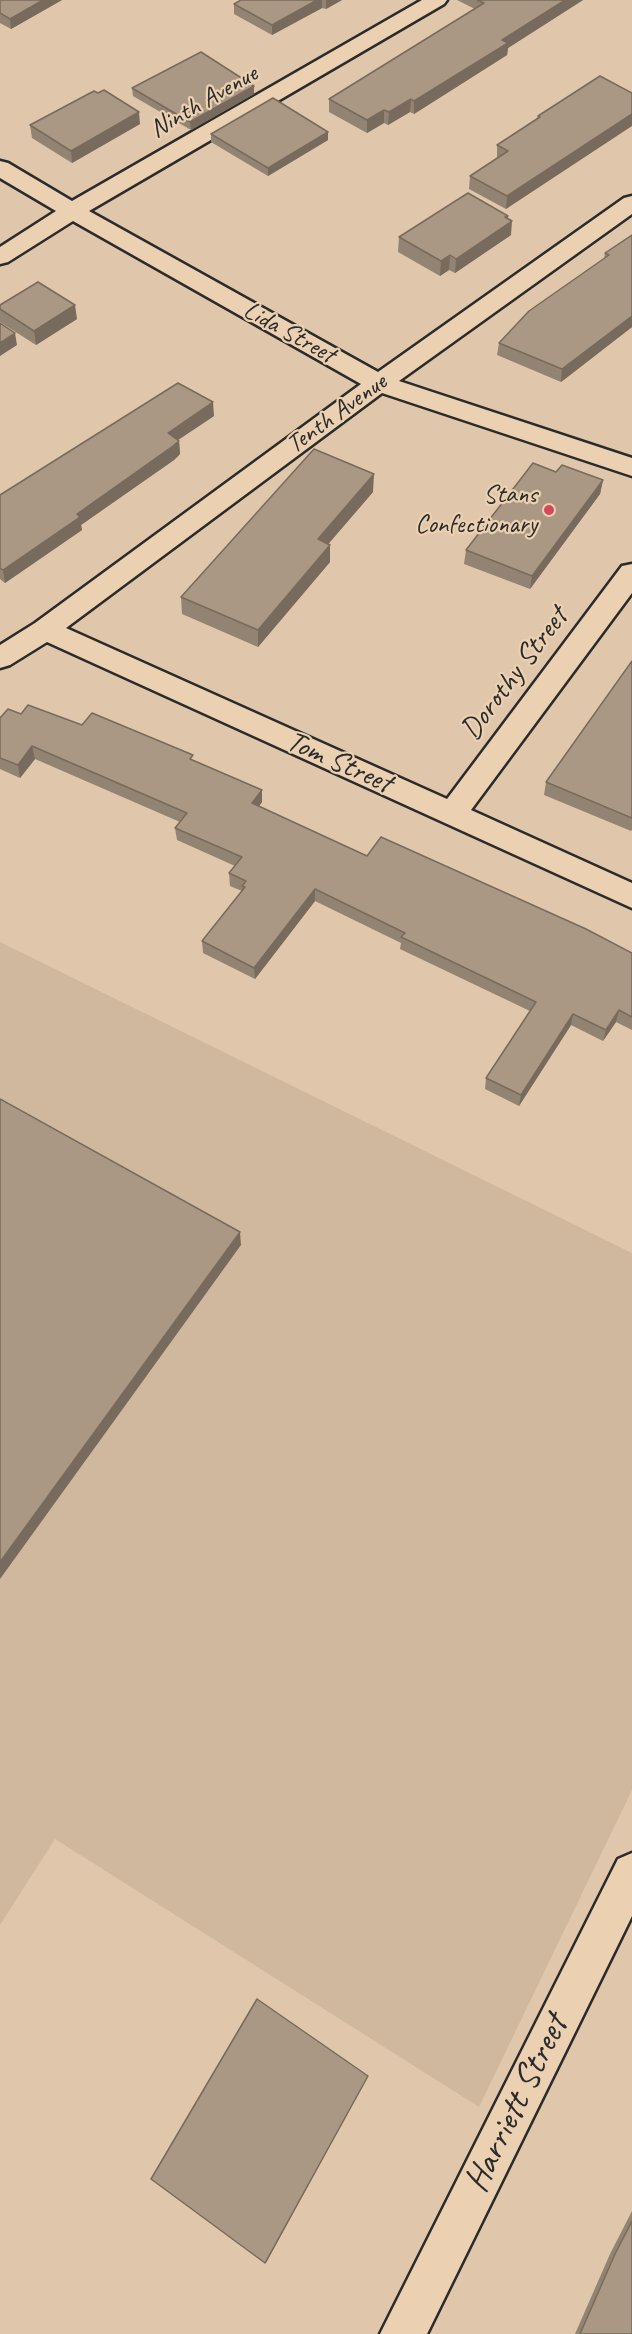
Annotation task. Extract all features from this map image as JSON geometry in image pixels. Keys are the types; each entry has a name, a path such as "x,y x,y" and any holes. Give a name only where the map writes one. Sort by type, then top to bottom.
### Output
{"street":[{"name":"Ninth Avenue","path":"0,257 72,212 437,0"},
{"name":"Lida Street","path":"0,168 72,212 379,383 632,467"},
{"name":"Tenth Avenue","path":"0,658 45,630 379,383 632,202"},
{"name":"Dorothy Street","path":"452,814 632,573"},
{"name":"Tom Street","path":"45,630 632,896"},
{"name":"Harriett Street","path":"403,2334 632,1873"}],"shaded area":[{"path":"0,942 632,1253 632,1790 479,2107 55,1839 0,1925"}],"building":[{"path":"0,0 43,0 10,19 0,13"},
{"path":"241,0 317,0 272,25 234,4"},
{"path":"477,0 565,0 502,40 508,43 414,101 411,99 389,112 384,110 367,120 329,99 484,3"},
{"path":"201,52 254,86 190,122 132,88"},
{"path":"600,76 632,93 632,114 507,196 470,176 508,151 497,145"},
{"path":"104,90 139,112 71,151 30,125 94,91 98,93"},
{"path":"273,98 328,132 268,168 211,134"},
{"path":"468,193 508,216 505,217 512,221 456,259 450,255 441,261 399,237"},
{"path":"632,235 632,316 562,369 499,343 529,311 609,255 605,253"},
{"path":"38,282 75,305 34,331 0,309 0,305"},
{"path":"0,323 15,333 0,343"},
{"path":"178,383 213,402 168,433 179,441 77,514 80,517 3,570 0,568 0,495"},
{"path":"314,449 374,474 318,539 330,545 258,630 181,597"},
{"path":"533,463 556,472 562,465 603,480 532,576 466,550"},
{"path":"632,661 632,818 546,782"},
{"path":"28,705 82,725 92,713 193,755 190,759 262,790 252,803 367,856 381,837 586,929 632,953 632,1017 619,1010 606,1030 573,1014 521,1095 486,1078 536,1002 401,937 405,933 315,889 254,968 202,941 245,887 242,886 246,881 229,873 242,857 175,828 187,813 32,746 18,765 0,758 0,718 8,709 21,714"},
{"path":"0,1099 240,1232 0,1562"},
{"path":"257,1999 368,2076 265,2263 151,2179"},
{"path":"632,2221 632,2334 580,2334 615,2254"}],"place":[{"name":"Stans Confectionary","path":"549,510"}]}
